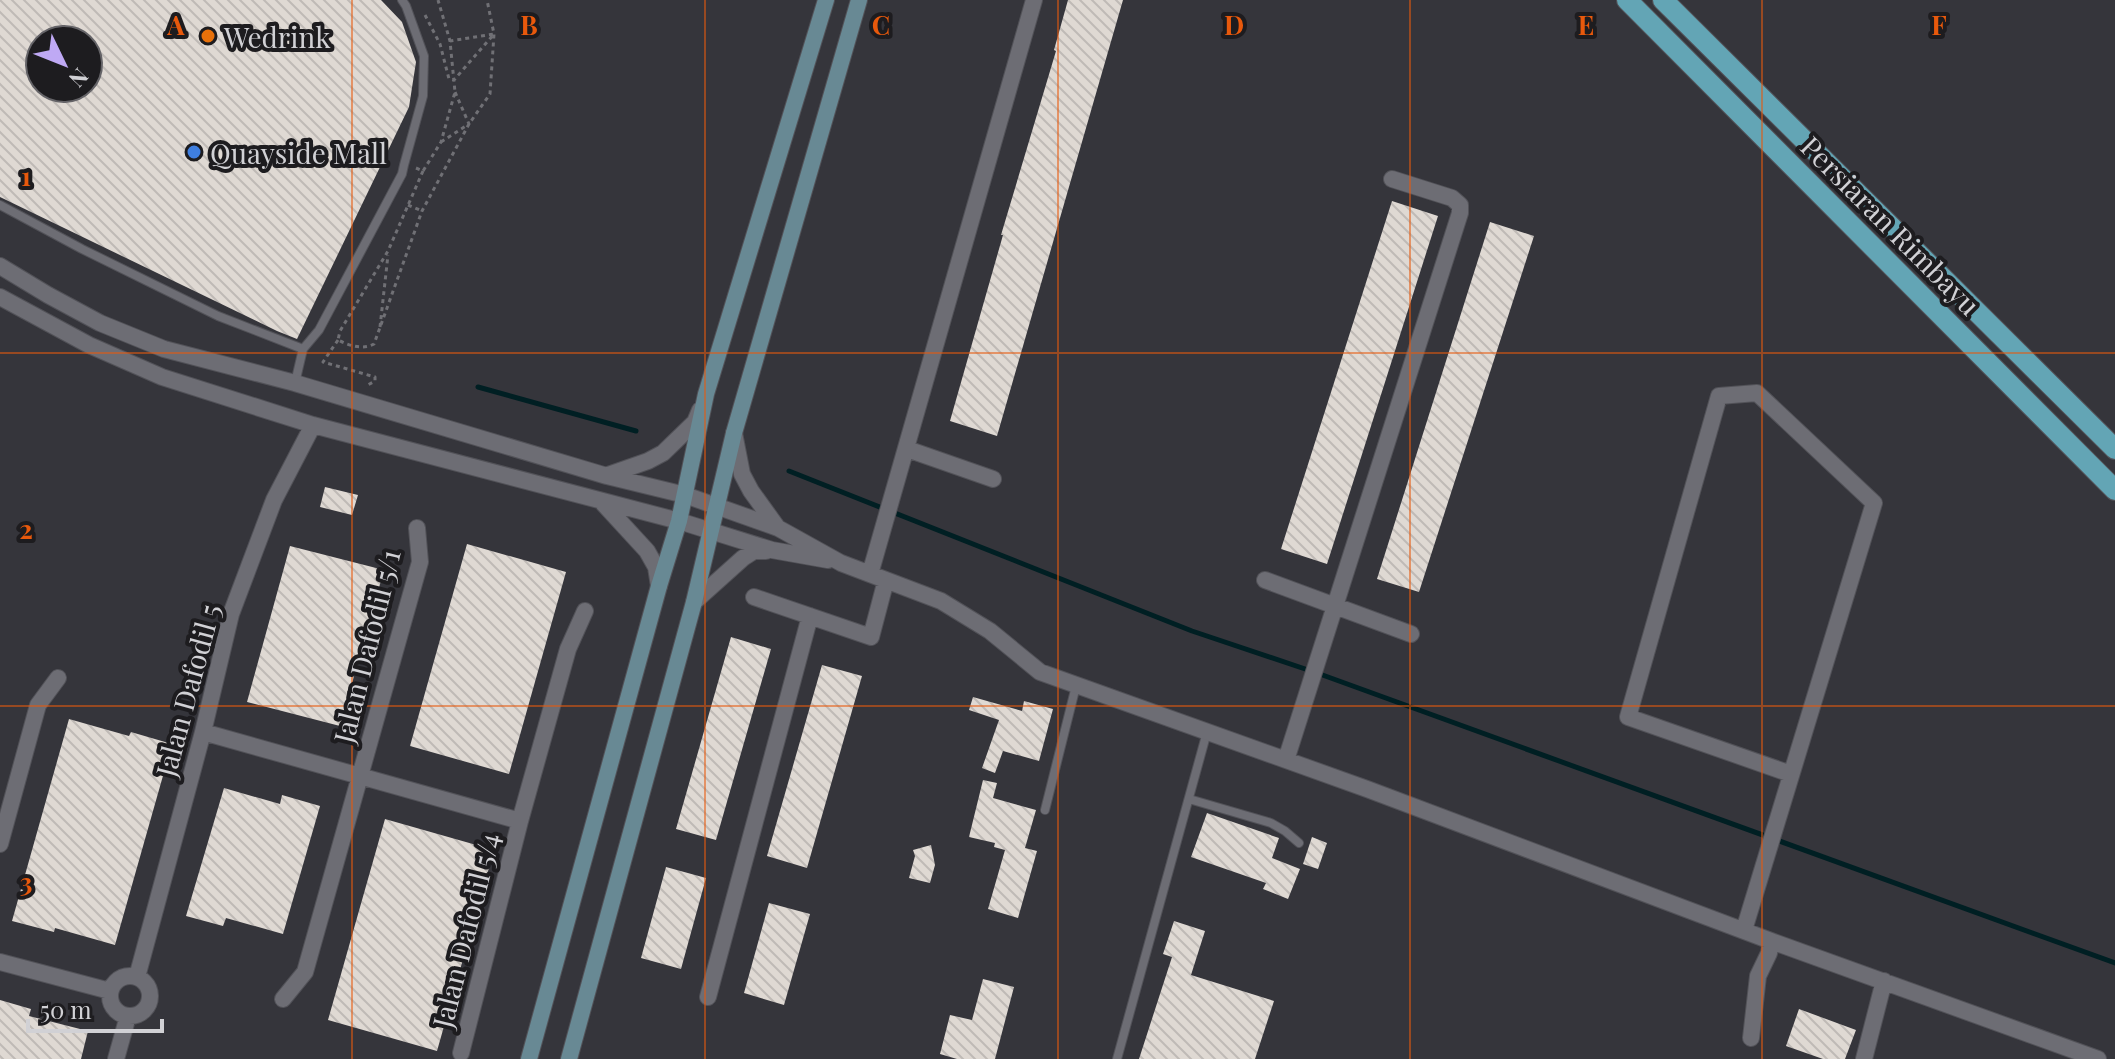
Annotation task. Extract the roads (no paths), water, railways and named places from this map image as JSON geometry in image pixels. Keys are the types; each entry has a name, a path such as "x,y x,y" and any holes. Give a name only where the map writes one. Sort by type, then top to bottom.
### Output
{"main road":[{"name":"Persiaran Rimbayu","path":"1627,0 2115,490"},
{"name":"Persiaran Rimbayu","path":"1663,0 2115,449"}],"street":[{"path":"607,476 663,453 695,422 826,0"},
{"path":"569,1059 694,602 734,433 859,0"},
{"path":"754,597 871,637 889,512 1034,0"},
{"path":"1286,760 1461,209 1452,198 1392,179"},
{"path":"0,266 100,323 164,349 295,383 607,476 685,495 778,528 841,563 941,601 990,631 1040,672 1382,794 1744,930 1770,947 1884,981 2098,1059"},
{"path":"0,297 89,345 162,377 313,425 679,521 772,550 841,563"},
{"path":"1744,930 1874,503 1757,393 1719,396 1628,717 1791,774"},
{"path":"529,1059 679,521 706,394"},
{"name":"Jalan Dafodil 5","path":"137,977 203,732 231,614 274,500 313,425"},
{"path":"734,433 742,474 778,528"},
{"path":"907,449 993,479"},
{"path":"601,501 647,551 656,567 659,586"},
{"name":"Jalan Dafodil 5/1","path":"283,999 305,972 420,562 417,528"},
{"path":"694,602 743,558 754,551 772,550"},
{"path":"1265,580 1411,634"},
{"name":"Jalan Dafodil 5/4","path":"461,1053 568,649 585,611"},
{"path":"708,997 810,616"},
{"path":"0,844 38,705 58,678"},
{"path":"203,732 520,821"},
{"path":"1751,1038 1758,976 1770,947"},
{"path":"0,962 110,991"},
{"path":"137,977 149,989 148,1006 139,1014 128,1016 119,1013 112,1006 110,991 118,979 137,977"},
{"path":"1864,1059 1884,981"},
{"path":"116,1059 128,1016"}],"lane":[{"path":"295,383 303,349 319,330 402,174 423,96 424,56 404,3"},
{"path":"0,205 218,316 303,349"},
{"path":"1045,810 1076,685"},
{"path":"1117,1059 1207,732"},
{"path":"1189,799 1271,823 1299,843"}],"waterway":[{"path":"478,387 636,431"},
{"path":"789,471 1192,631 1317,673 2115,963"}],"place":[{"name":"Wedrink","path":"208,36"},
{"name":"Quayside Mall","path":"194,152"}]}
